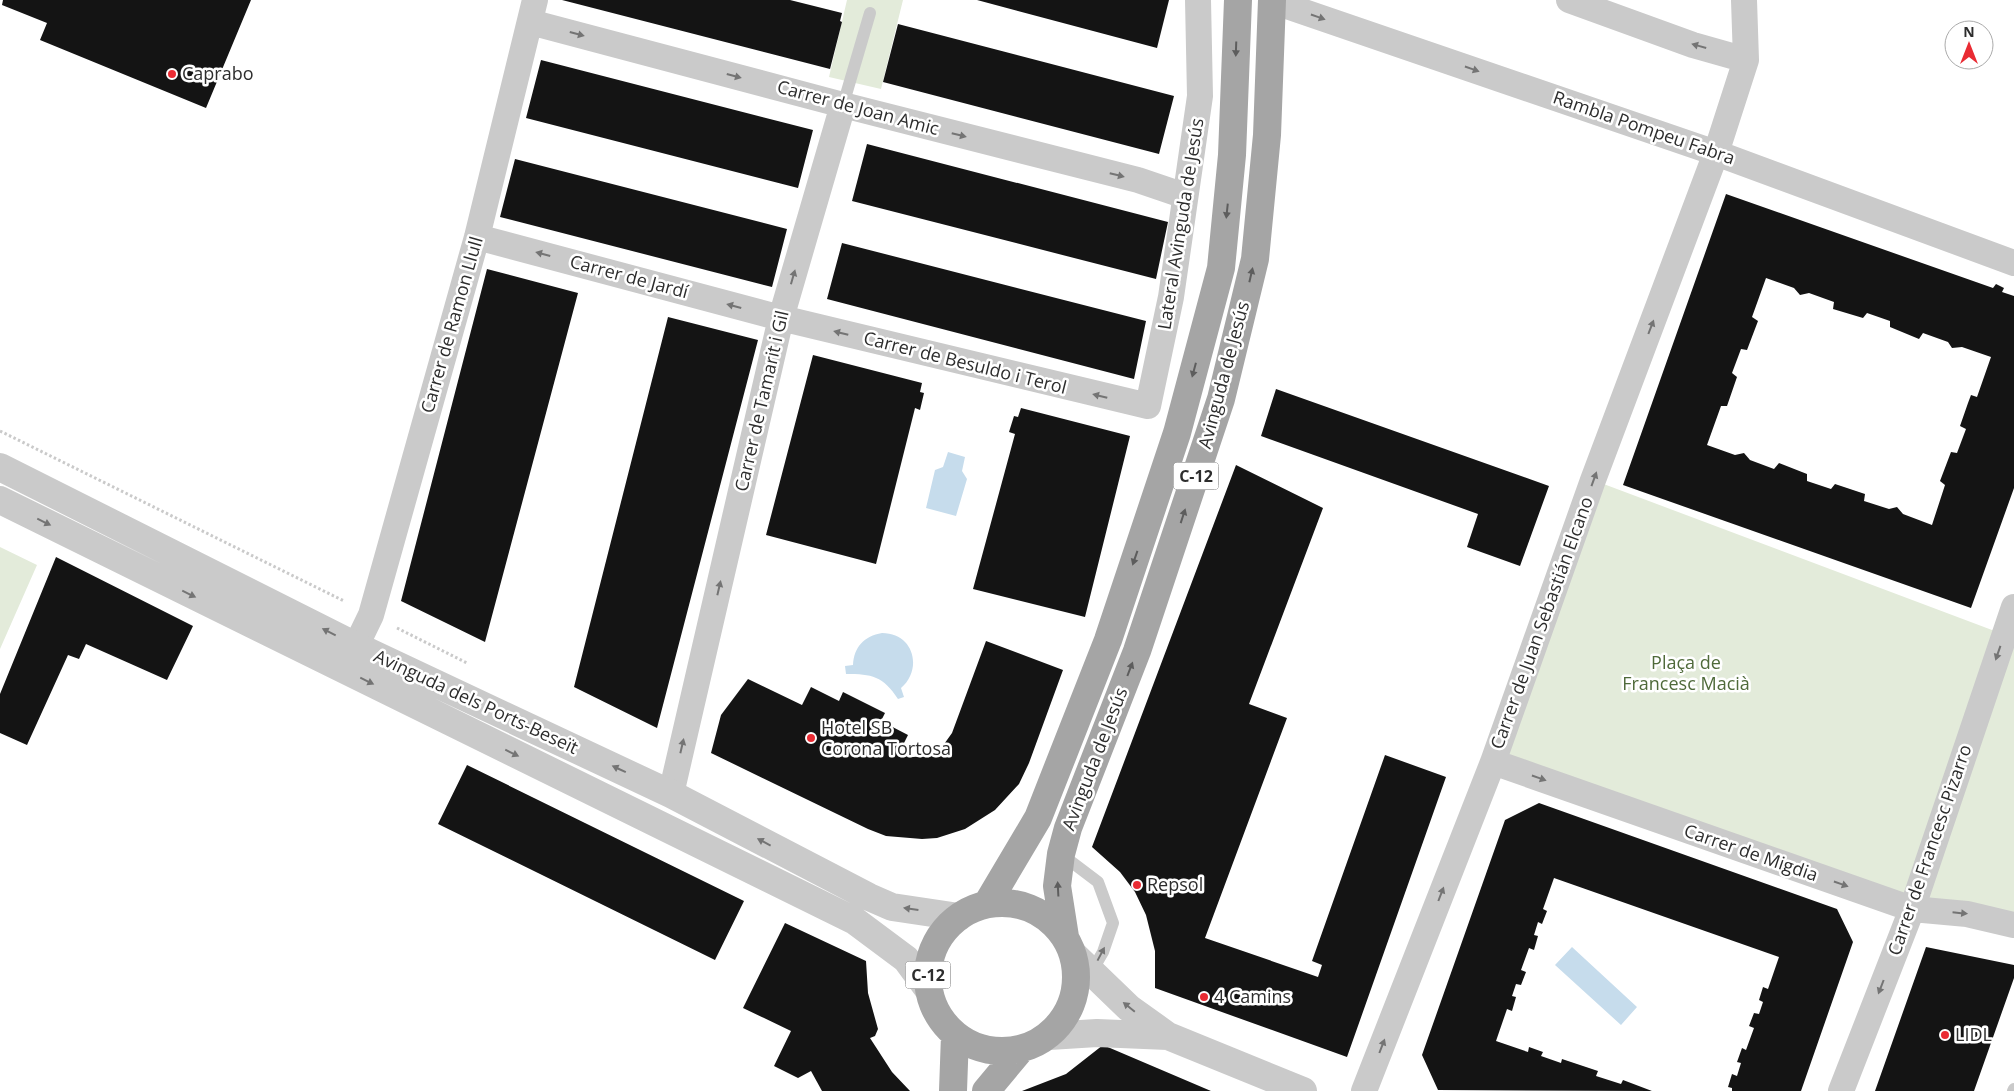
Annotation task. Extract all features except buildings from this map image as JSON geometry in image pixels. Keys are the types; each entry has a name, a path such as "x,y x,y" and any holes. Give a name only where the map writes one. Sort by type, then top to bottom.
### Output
{"main road":[{"name":"Avinguda de Jesús","path":"987,904 1038,818 1108,640 1177,433 1221,268 1232,155 1238,0"},
{"name":"Avinguda de Jesús","path":"1076,955 1057,886 1061,854 1068,828 1163,577 1221,399 1254,259 1267,135 1272,0"},
{"name":"C-12","path":"1002,903 1031,908 1056,925 1076,955 1075,994 1068,1012 1049,1036 1021,1049 998,1052 965,1042 955,1035 938,1015 928,989 928,966 931,954 942,933 959,917 972,909 987,904 1002,903"},
{"path":"953,1091 955,1035"},
{"name":"C-12","path":"986,1091 1021,1049"}],"street":[{"name":"Lateral Avinguda de Jesús","path":"1148,406 1171,297 1200,96 1198,0"},
{"name":"Rambla Pompeu Fabra","path":"1272,0 1716,152 2014,263"},
{"path":"1569,0 1693,45 1746,60"},
{"name":"Carrer de Juan Sebastián Elcano","path":"1364,1091 1493,762 1593,480 1716,152 1746,60 1744,0"},
{"name":"Carrer de Joan Amic","path":"533,11 843,105 1138,180 1185,196"},
{"name":"Carrer de Ramon Llull","path":"356,646 371,614 477,237 533,11"},
{"name":"Carrer de Tamarit i Gil","path":"671,794 781,318 843,105"},
{"name":"Carrer de Jardí","path":"477,237 781,318"},
{"name":"Carrer de Besuldo i Terol","path":"781,318 1148,406"},
{"path":"1148,406 1177,433"},
{"name":"Avinguda dels Ports-Beseït","path":"0,467 356,646 671,794 869,897 892,907 959,917"},
{"name":"Avinguda dels Ports-Beseït","path":"0,500 855,921 906,959 928,989"},
{"name":"Carrer de Francesc Pizarro","path":"1841,1091 1912,909 2014,607"},
{"name":"Carrer de Migdia","path":"1493,762 1912,909 1967,914 2014,925"},
{"path":"1076,955 1129,1008 1168,1036 1303,1091"},
{"path":"1049,1036 1097,1034 1168,1036"}],"lane":[{"name":"Carrer de Tamarit i Gil","path":"843,105 870,13"},
{"path":"1061,854 1098,882 1113,923 1103,952 1076,955"}],"green space":[{"path":"847,0 903,0 881,89 829,77"},
{"name":"Plaça de Francesc Macià","path":"1593,480 1992,630 2014,619 2014,925 1967,914 1493,762"},
{"path":"0,547 37,565 0,649"}],"water":[{"path":"948,452 965,457 962,471 967,479 956,516 926,508 935,470 943,467"},
{"path":"882,633 902,639 912,653 912,671 908,680 901,688 904,697 898,699 887,685 876,678 846,674 845,666 853,665 855,653 861,643 876,634"},
{"path":"1572,947 1637,1007 1621,1025 1555,965"}],"place":[{"name":"Caprabo","path":"172,74"},
{"name":"Hotel SB Corona Tortosa","path":"811,738"},
{"name":"Repsol","path":"1137,885"},
{"name":"4 Camins","path":"1204,997"},
{"name":"LIDL","path":"1945,1035"}]}
